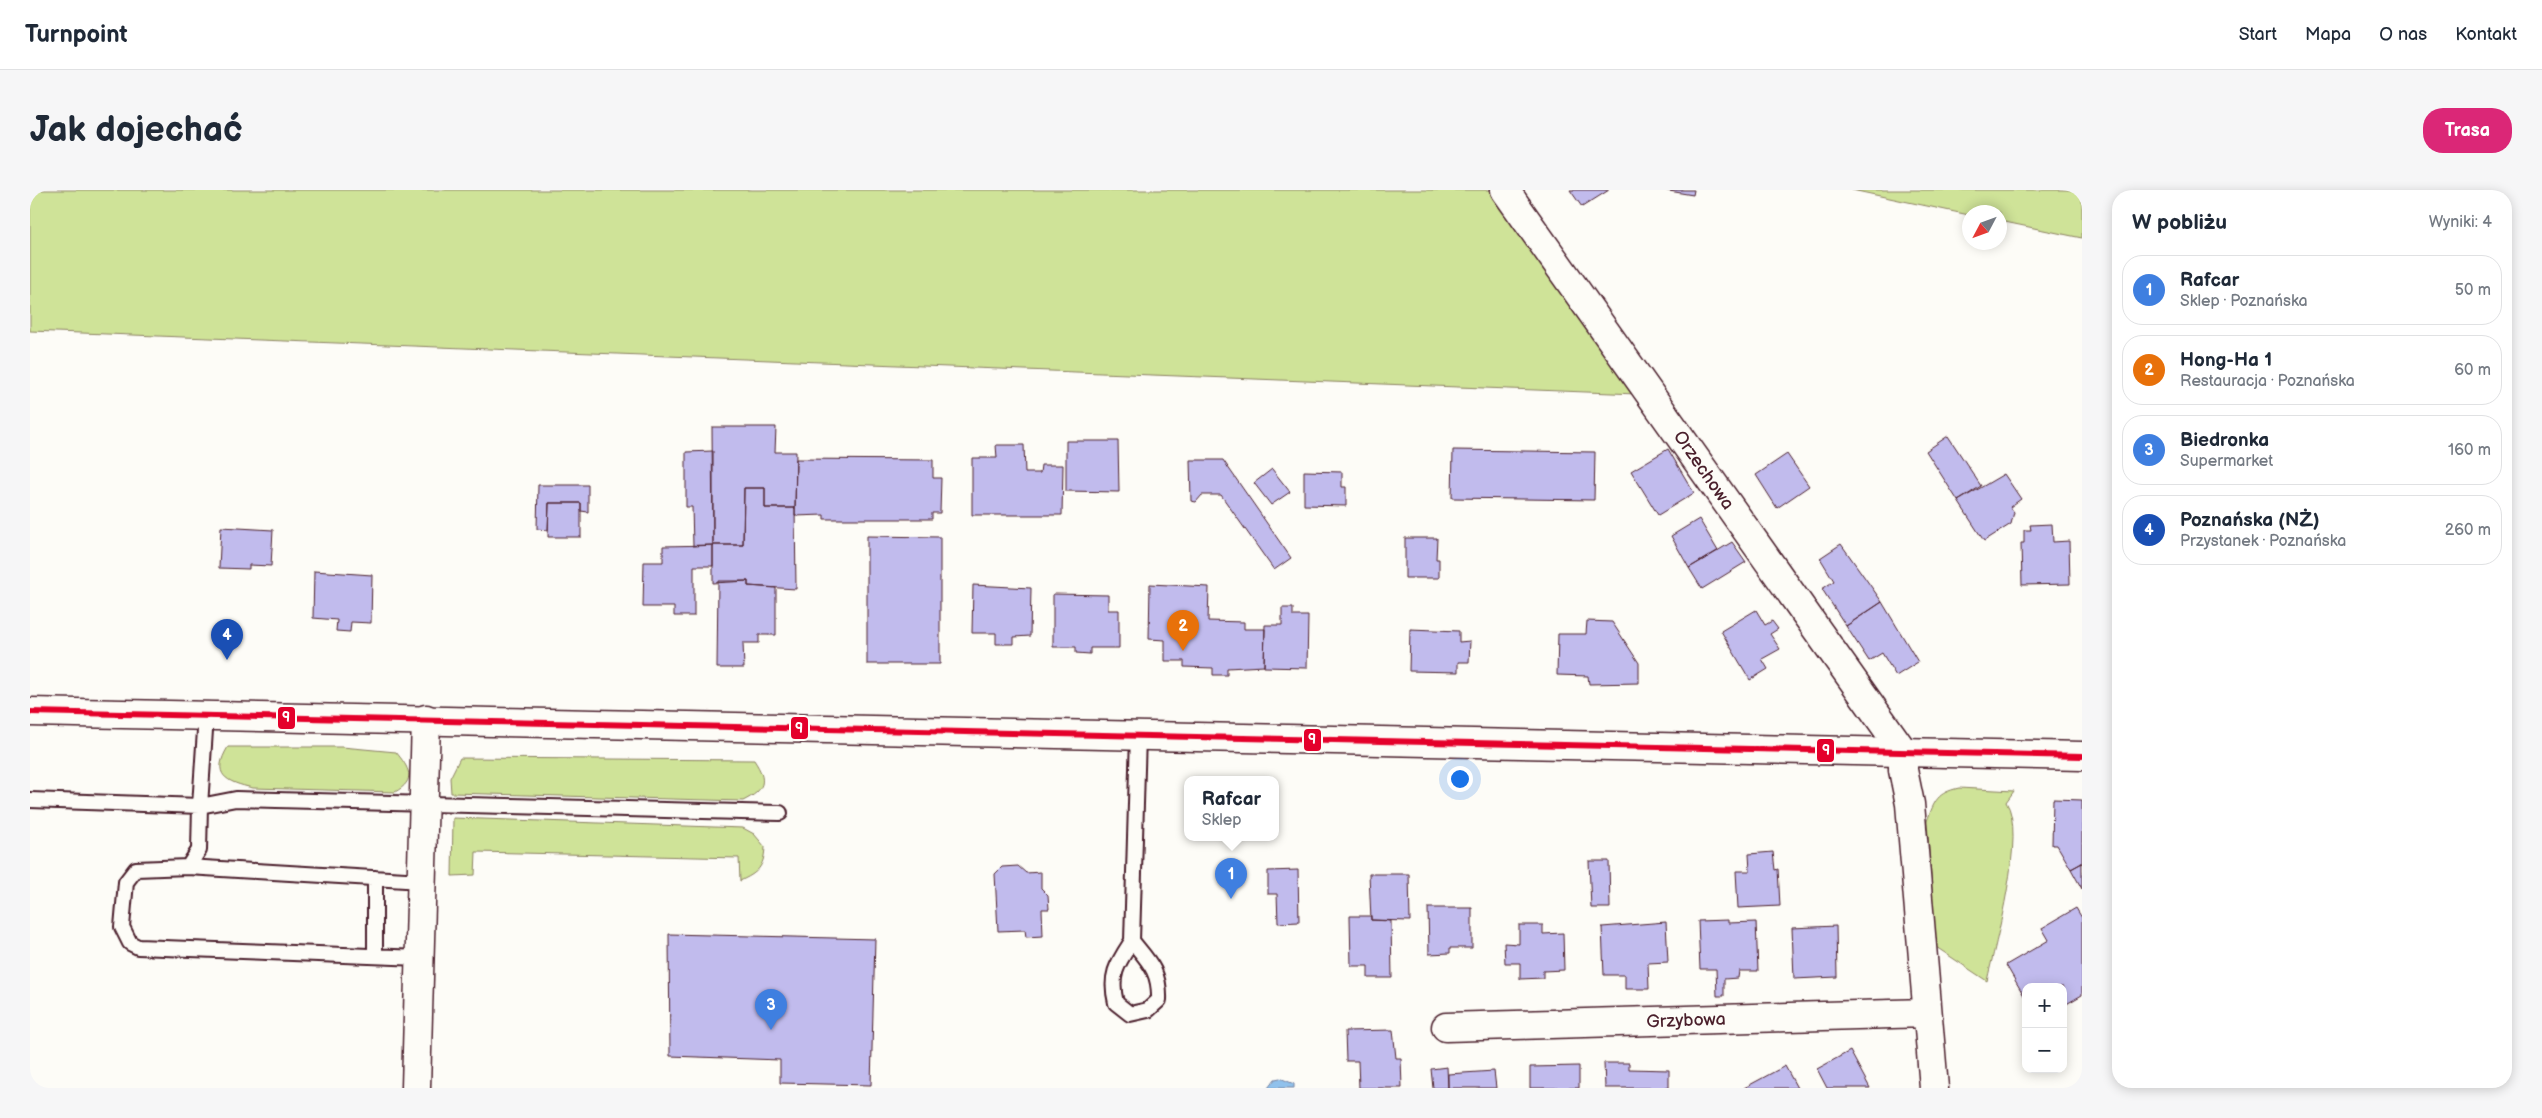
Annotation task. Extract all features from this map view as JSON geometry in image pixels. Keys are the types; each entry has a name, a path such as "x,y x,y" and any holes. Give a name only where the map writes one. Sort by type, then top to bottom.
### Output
{"street":[{"name":"Orzechowa","path":"1505,190 1903,751"},
{"path":"30,712 2082,756"},
{"path":"416,1088 426,719"},
{"path":"1903,751 1903,770 1910,804 1926,1013 1934,1088"},
{"name":"Grzybowa","path":"1446,1027 1926,1013"}],"lane":[{"path":"188,867 199,850 206,716"},
{"path":"1132,940 1154,968 1160,982 1159,1000 1148,1010 1130,1014 1116,1003 1111,985 1119,961 1132,940 1138,735"},
{"path":"30,800 200,806 236,799 780,813"},
{"path":"420,958 138,946 130,943 122,927 126,882 136,869 188,867 422,881"},
{"path":"375,878 375,956"}],"green space":[{"path":"30,190 1501,190 1637,394 30,331"},
{"path":"1852,190 2082,190 2082,238 2007,222 2007,205 1962,205 1962,214"},
{"path":"228,747 342,747 396,752 409,774 406,783 395,792 253,788 235,783 224,776 221,771 221,764"},
{"path":"460,758 754,760 761,774 762,784 756,793 743,801 451,793 450,778"},
{"path":"1959,788 2014,791 2006,802 2012,817 2011,862 2002,916 1987,981 1936,947 1927,821 1938,798 1946,792"},
{"path":"453,818 743,828 754,834 765,847 759,869 740,881 739,858 476,852 475,875 452,876"}],"water":[{"path":"1280,1078 1294,1084 1294,1088 1268,1088 1275,1079"}],"building":[{"path":"1570,190 1609,190 1582,207"},
{"path":"1663,190 1694,190 1693,195"},
{"path":"712,427 776,427 775,452 796,452 795,508 765,508 765,488 744,488 743,545 713,545"},
{"path":"1948,436 1981,486 1958,501 1926,451"},
{"path":"1066,441 1118,441 1119,492 1066,491"},
{"path":"996,445 1024,445 1025,473 1040,473 1041,465 1063,465 1062,515 972,515 972,458 997,458"},
{"path":"1668,449 1694,493 1658,515 1631,471"},
{"path":"1453,450 1595,452 1594,500 1452,498"},
{"path":"713,451 713,545 693,546 692,507 686,507 686,452"},
{"path":"1787,454 1809,486 1777,508 1756,475"},
{"path":"796,459 933,460 933,478 941,478 940,513 932,513 932,519 824,519 824,515 795,516"},
{"path":"1190,460 1223,460 1291,558 1274,570 1221,495 1202,495 1196,502 1191,501"},
{"path":"1272,469 1290,492 1271,505 1254,483"},
{"path":"1304,471 1342,472 1342,487 1346,487 1346,506 1304,505"},
{"path":"2004,474 2021,499 2010,507 2014,512 2011,524 1984,541 1958,501"},
{"path":"538,485 588,485 588,512 581,511 581,503 549,503 548,530 537,529"},
{"path":"744,488 765,488 765,508 795,508 796,589 748,586 748,581 713,583 713,545 743,545"},
{"path":"549,503 581,503 581,537 548,537"},
{"path":"1699,519 1718,551 1689,568 1671,536"},
{"path":"2052,524 2053,542 2069,541 2070,584 2022,585 2021,543 2024,543 2024,530 2031,530 2030,525"},
{"path":"221,527 273,530 271,566 249,565 249,569 219,568"},
{"path":"867,536 940,537 940,664 867,664"},
{"path":"1405,538 1437,538 1436,559 1439,559 1439,578 1405,578"},
{"path":"1732,542 1746,562 1702,589 1689,568"},
{"path":"1841,544 1882,602 1846,626 1822,589 1834,581 1820,558"},
{"path":"713,545 713,566 694,566 694,616 674,616 674,607 643,607 644,562 663,562 663,546"},
{"path":"314,571 372,575 371,623 351,622 350,632 336,631 337,620 313,618"},
{"path":"718,581 748,581 748,586 776,588 776,635 759,635 759,643 743,643 744,668 717,668"},
{"path":"1150,584 1209,587 1208,621 1244,622 1244,629 1265,629 1264,666 1227,668 1227,675 1213,675 1213,668 1184,667 1184,661 1165,661 1165,640 1149,639"},
{"path":"973,585 1031,588 1030,636 1014,637 1014,644 996,644 996,633 972,633"},
{"path":"1053,594 1108,595 1108,610 1119,610 1119,648 1090,648 1090,654 1076,653 1076,647 1053,647"},
{"path":"1882,602 1918,662 1896,676 1882,653 1869,661 1846,626"},
{"path":"1282,608 1293,608 1293,616 1308,616 1307,668 1264,667 1265,625 1282,625"},
{"path":"1756,610 1765,625 1772,621 1778,629 1770,634 1780,649 1762,659 1768,669 1750,680 1721,631"},
{"path":"1587,621 1612,622 1639,663 1639,683 1589,684 1588,676 1557,675 1558,634 1586,634"},
{"path":"1410,629 1459,631 1459,642 1470,641 1469,662 1458,662 1458,672 1409,671"},
{"path":"2053,799 2082,800 2082,863 2071,869 2057,845 2052,845"},
{"path":"1773,852 1775,870 1778,869 1780,906 1738,908 1736,871 1750,871 1749,854"},
{"path":"1589,861 1609,861 1610,908 1591,908"},
{"path":"2082,863 2082,889 2071,869"},
{"path":"1018,866 1026,873 1041,872 1041,888 1048,895 1049,909 1042,909 1043,936 1026,937 1025,930 998,931 995,874 1002,867"},
{"path":"1298,870 1299,922 1278,923 1277,894 1268,894 1268,871"},
{"path":"1369,874 1409,874 1410,921 1371,920"},
{"path":"1428,908 1472,908 1472,948 1450,948 1450,953 1429,954"},
{"path":"2076,908 2082,918 2082,995 2067,1004 2067,983 2022,983 2022,992 2006,965 2049,940 2042,928"},
{"path":"1350,916 1371,916 1371,920 1391,921 1392,978 1368,978 1368,966 1351,966"},
{"path":"1728,920 1728,923 1756,922 1758,971 1739,971 1738,978 1724,979 1724,996 1717,996 1716,969 1700,969 1698,921"},
{"path":"1666,922 1668,962 1648,963 1649,989 1625,989 1625,975 1604,975 1602,927"},
{"path":"1519,925 1543,925 1543,934 1563,933 1564,970 1543,971 1543,978 1520,979 1520,963 1505,963 1504,943 1519,944"},
{"path":"1836,926 1837,977 1794,979 1792,928"},
{"path":"669,934 875,939 871,1085 780,1083 780,1060 670,1056"},
{"path":"1393,1030 1396,1058 1401,1058 1402,1088 1359,1088 1358,1061 1346,1061 1345,1031"},
{"path":"1850,1051 1870,1088 1827,1088 1817,1069"},
{"path":"1604,1063 1629,1063 1629,1069 1669,1070 1669,1088 1605,1088"},
{"path":"1579,1066 1579,1088 1530,1088 1530,1067"},
{"path":"1785,1066 1797,1088 1744,1088"},
{"path":"1447,1067 1448,1088 1433,1088 1431,1069"},
{"path":"1494,1071 1496,1088 1448,1088 1448,1074"}],"transit line":[{"name":"9","path":"30,712 2082,756"}],"place":[{"name":"Hong-Ha 1","path":"1183,651"},
{"name":"Poznańska (NŻ)","path":"227,660"},
{"name":"Rafcar","path":"1231,899"},
{"name":"Biedronka","path":"771,1030"}]}
